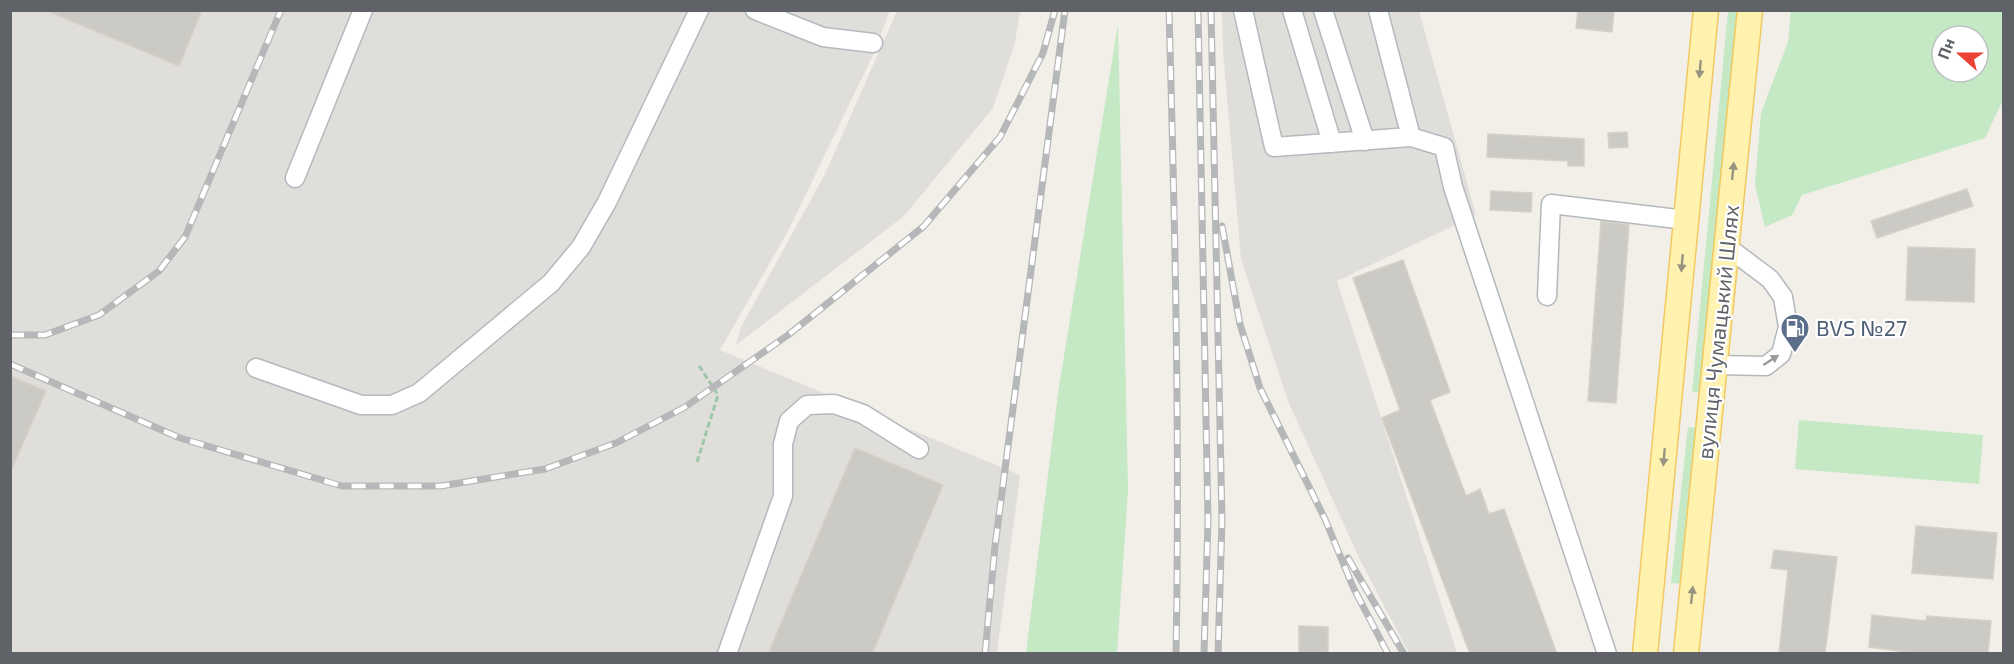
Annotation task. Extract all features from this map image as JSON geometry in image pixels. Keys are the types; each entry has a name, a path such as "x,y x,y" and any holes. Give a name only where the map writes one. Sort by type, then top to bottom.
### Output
{"main road":[{"name":"вулиця Чумацький Шлях","path":"1645,654 1706,10"},
{"name":"вулиця Чумацький Шлях","path":"1686,654 1750,10"}],"lane":[{"path":"295,178 363,10"},
{"path":"256,368 361,405 392,405 419,393 551,283 581,247 607,202 699,10"},
{"path":"755,10 823,37 873,43"},
{"path":"1244,10 1274,147 1411,137 1444,147 1453,187 1607,654"},
{"path":"1292,10 1332,143"},
{"path":"1323,10 1365,141"},
{"path":"1378,10 1411,137"},
{"path":"1547,296 1551,204 1686,220"},
{"path":"1715,365 1766,366 1781,354 1788,327 1783,297 1770,279 1726,246"},
{"path":"727,654 783,495 783,444 789,421 807,405 834,404 863,414 919,449"}],"path":[{"path":"697,462 717,395 698,364"}],"shaded area":[{"path":"10,11 890,11 872,57 788,231 720,350 1020,475 997,653 11,653"},
{"path":"897,11 1020,11 1015,43 993,108 904,216 736,345 741,327 825,174"},
{"path":"1222,11 1419,11 1476,215 1337,281 1457,653 1409,653 1360,560 1288,401 1241,259 1223,51"}],"green space":[{"path":"1728,11 1741,11 1704,393 1692,392"},
{"path":"1791,11 2003,11 2003,100 1985,138 1802,195 1792,215 1765,227 1755,185 1761,113 1788,42"},
{"path":"1118,24 1128,490 1117,653 1026,653 1058,393"},
{"path":"1799,420 1983,435 1979,484 1795,469"},
{"path":"1688,427 1702,428 1685,584 1671,583"}],"building":[{"path":"45,10 202,10 179,66"},
{"path":"1578,10 1614,10 1612,32 1576,28"},
{"path":"1627,132 1628,147 1609,148 1608,133"},
{"path":"1488,134 1584,139 1584,166 1568,166 1568,161 1487,157"},
{"path":"1967,189 1973,206 1877,238 1871,221"},
{"path":"1491,191 1532,193 1531,212 1490,210"},
{"path":"1601,221 1629,225 1616,403 1588,401"},
{"path":"1908,247 1975,249 1974,302 1906,300"},
{"path":"1403,260 1450,392 1430,400 1466,496 1480,489 1489,514 1504,509 1557,654 1470,654 1382,418 1400,410 1353,278"},
{"path":"10,376 46,391 10,473"},
{"path":"855,448 943,485 872,654 768,654"},
{"path":"1916,526 1997,533 1993,579 1912,573"},
{"path":"1774,550 1837,557 1825,654 1779,654 1788,570 1771,568"},
{"path":"1872,615 1926,621 1927,616 1991,621 1988,654 1923,654 1869,647"},
{"path":"1299,626 1328,627 1328,654 1299,654"}],"railway":[{"path":"10,335 45,335 99,315 159,271 185,237 281,10"},
{"path":"10,364 180,438 342,486 441,486 545,469 616,443 685,407 788,335 924,226 1000,137 1043,53 1055,10"},
{"path":"985,654 995,546 1065,10"},
{"path":"1169,10 1177,412 1176,654"},
{"path":"1198,10 1208,520 1204,654"},
{"path":"1211,10 1222,520 1218,654"},
{"path":"1222,226 1240,324 1260,388 1325,519 1353,587 1388,654"},
{"path":"1348,558 1404,654"}],"place":[{"name":"BVS №27","path":"1795,354"}]}
